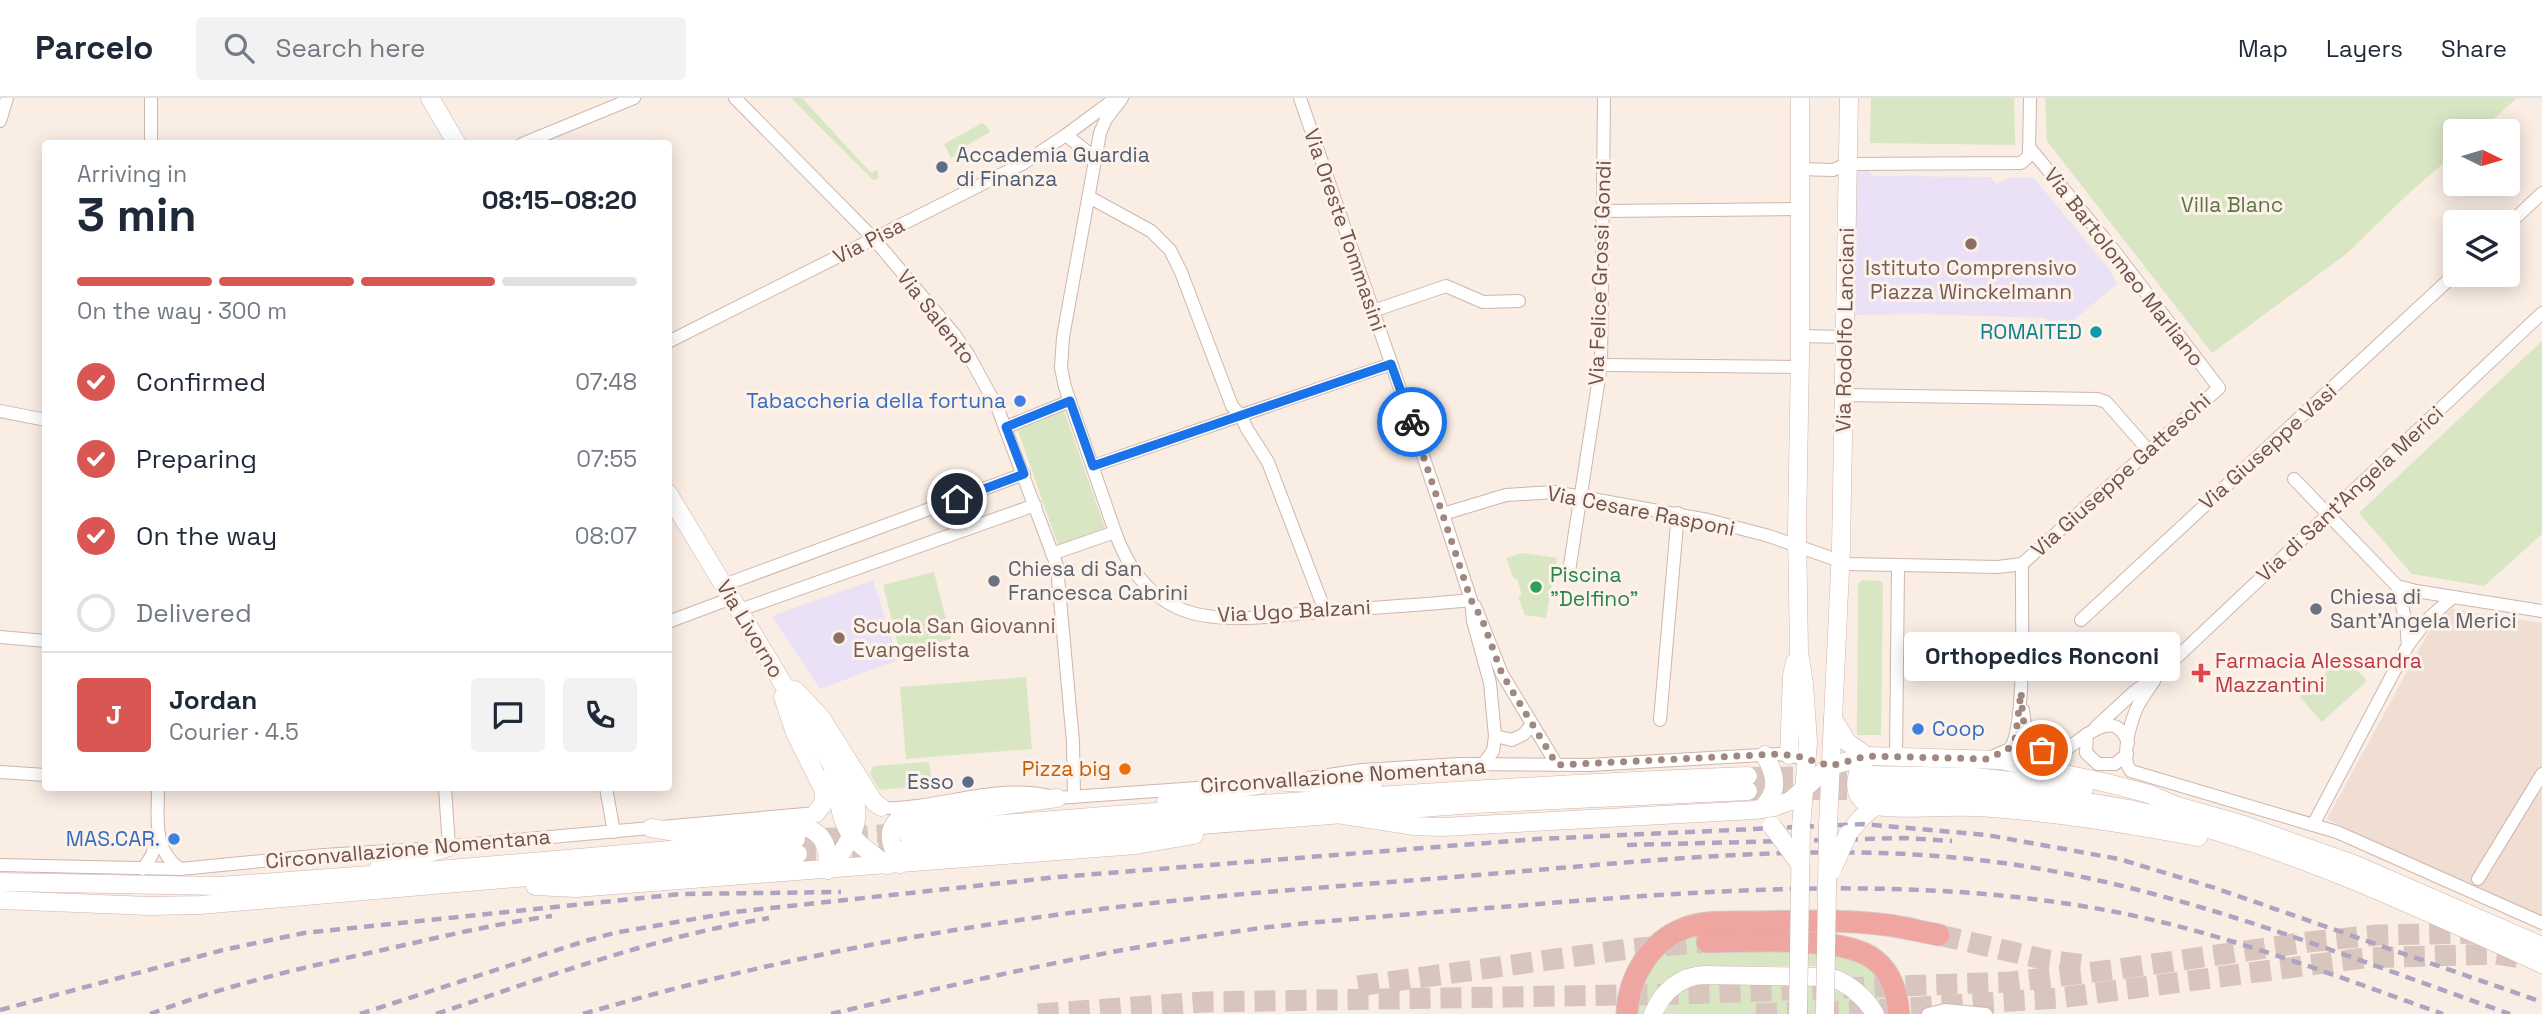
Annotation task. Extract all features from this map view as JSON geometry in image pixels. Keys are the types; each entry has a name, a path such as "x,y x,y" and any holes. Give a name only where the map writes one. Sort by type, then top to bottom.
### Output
{"highway":[{"path":"1627,1014 1631,988 1643,962 1666,939 1689,927 1713,923 1811,920 1887,925 1940,935"},
{"path":"1707,942 1776,940 1838,944 1856,949 1877,962 1888,976 1896,994 1899,1014"}],"street":[{"path":"0,121 7,98"},
{"path":"151,98 151,140"},
{"path":"430,98 455,140"},
{"path":"532,140 634,98"},
{"name":"Via Salento","path":"735,98 874,239 960,342 1006,427 1052,554"},
{"name":"Via Pisa","path":"672,340 1024,163 1117,98"},
{"name":"Via Ugo Balzani","path":"1122,98 1102,127 1095,158 1062,350 1062,377 1127,561 1146,586 1159,597 1184,610 1222,617 1471,600"},
{"name":"Via Oreste Tommasini","path":"1300,98 1471,600 1489,676 1495,736"},
{"name":"Via Felice Grossi Gondi","path":"1569,571 1601,365 1604,98"},
{"path":"1798,1014 1801,827 1808,759 1807,709 1799,652 1797,546 1800,98"},
{"name":"Via Rodolfo Lanciani","path":"1825,1014 1828,825 1840,562 1849,98"},
{"path":"1800,169 1833,170 1847,164 2011,164 2026,160 2029,147 2030,98"},
{"path":"1066,135 1095,158"},
{"name":"Via Bartolomeo Marliano","path":"2029,147 2112,248 2219,388"},
{"path":"2520,214 2542,193"},
{"path":"1089,197 1151,231 1170,250 1232,406 1241,416 1273,473 1325,611"},
{"path":"1602,211 1800,209"},
{"name":"Via Giuseppe Vasi","path":"2081,620 2443,285"},
{"path":"1373,312 1446,286 1483,302 1519,301"},
{"name":"Via di Sant'Angela Merici","path":"2091,731 2134,692 2158,675 2542,313"},
{"path":"1800,336 1845,337"},
{"path":"1093,466 1391,364"},
{"path":"1601,365 1800,367"},
{"name":"Via Giuseppe Gatteschi","path":"1840,562 1898,566 1998,567 2021,564 2219,388"},
{"path":"1844,396 2097,399 2106,402 2148,450"},
{"path":"1006,427 1070,401"},
{"path":"0,411 42,419"},
{"path":"672,620 732,598 1024,474"},
{"path":"2294,479 2397,586 2406,622 2408,645"},
{"name":"Via Cesare Rasponi","path":"1443,514 1515,493 1547,492 1678,513 1797,546 1840,562"},
{"name":"Via Livorno","path":"672,500 832,765 844,818 852,836"},
{"path":"732,598 1035,505"},
{"path":"1660,720 1678,513"},
{"path":"900,852 890,837 893,825 901,819 1066,797 1068,681 1057,566 1052,554 1115,532"},
{"path":"1994,759 2015,741 2021,692 2021,564"},
{"path":"1896,757 1898,566"},
{"path":"2397,586 2542,611"},
{"path":"2313,825 2408,645 2428,619 2452,597"},
{"name":"Via Oreste Tommasini","path":"1471,600 1482,619 1502,674 1557,765"},
{"path":"0,637 42,641"},
{"path":"1788,755 1792,676 1799,652"},
{"path":"774,670 822,719 874,802 881,807"},
{"path":"774,670 795,733 824,791 823,804 816,813"},
{"name":"Via di Sant'Angela Merici","path":"2127,748 2137,707 2158,675"},
{"path":"2021,692 2030,742 2039,750 2063,752"},
{"path":"1833,719 1847,742 1867,756"},
{"path":"1483,764 1493,751 1495,736 1512,740 1524,734 1531,725"},
{"path":"1343,815 1415,826 1442,827 1758,809 1782,804 1803,791 1816,776 1830,766 1867,756 2046,758 2063,752 2091,731 2118,729 2124,734 2127,767 2136,773 2313,825 2362,843 2542,923"},
{"path":"2091,731 2086,753 2098,764 2115,764 2127,748"},
{"path":"1758,809 1773,795 1776,783 1765,755"},
{"name":"Circonvallazione Nomentana","path":"881,807 912,806 1014,792 1066,797 1175,788 1259,785 1354,770 1483,764 1557,765 1765,755 1788,755 1808,759"},
{"path":"1867,756 1858,772 1855,787 1864,803 1869,791"},
{"path":"1808,759 1830,766"},
{"path":"1994,759 2130,788 2172,804 2244,825 2356,865 2542,946"},
{"path":"0,772 42,775"},
{"path":"2477,879 2542,774"},
{"path":"1869,791 1993,778 2065,786 2172,804"},
{"path":"1285,782 1485,788"},
{"name":"Circonvallazione Nomentana","path":"1748,784 1245,822 1194,835 1136,845 900,852 1104,816 1485,788 1748,784"},
{"path":"1104,816 1183,798 1259,785"},
{"path":"143,869 152,855 158,829 158,791"},
{"path":"342,878 449,847 445,791"},
{"path":"607,791 614,832"},
{"path":"1829,880 1848,834 1861,818 1869,791"},
{"path":"1869,791 1978,791 2121,808 2214,831 2297,859 2395,898 2542,964"},
{"path":"1758,809 1800,864"},
{"name":"Circonvallazione Nomentana","path":"0,865 180,869 816,813"},
{"path":"651,828 694,835 804,827 817,833 824,841 828,850 828,870"},
{"path":"158,829 165,857 180,869"},
{"path":"828,870 852,836 900,852"},
{"name":"Circonvallazione Nomentana","path":"0,882 220,886 797,847 484,881 190,905 0,900"},
{"path":"484,881 576,888 828,870 900,852"},
{"path":"1653,1014 1662,997 1673,986 1685,979 1704,975 1829,977 1854,990 1875,1014"},
{"path":"1928,1014 1945,1010 1986,1014"}],"shaded area":[{"name":"Istituto Comprensivo Piazza Winckelmann","path":"1859,168 1868,168 1873,176 1991,177 1996,184 2012,177 2034,178 2110,270 2117,284 2074,320 1924,314 1855,315 1855,172"},
{"name":"Scuola San Giovanni Evangelista","path":"873,580 898,660 820,689 772,616"},
{"path":"2451,609 2542,623 2542,916 2457,882 2327,819 2428,633"}],"green space":[{"path":"791,98 802,98 871,173 877,170 879,178 873,180"},
{"path":"1871,98 2014,98 2015,145 1870,143"},
{"name":"Villa Blanc","path":"2045,98 2517,98 2493,119 2443,119 2443,164 2345,255 2212,353 2047,141"},
{"path":"982,123 990,132 962,148 964,152 951,158 944,144"},
{"path":"2542,341 2542,534 2484,586 2412,574 2359,513"},
{"path":"1064,411 1105,528 1058,545 1017,428"},
{"name":"Piscina \"Delfino\"","path":"1522,553 1557,558 1546,618 1525,615 1518,597 1522,595 1506,558"},
{"path":"934,572 951,639 900,652 883,585"},
{"path":"1862,580 1883,583 1881,735 1857,735 1858,584"},
{"path":"2344,656 2367,681 2322,722 2300,697"},
{"path":"1026,677 1032,749 906,759 900,687"},
{"path":"929,762 932,785 880,790 870,774 873,766"},
{"path":"1703,934 1705,954 1808,951 1860,960 1873,970 1882,983 1888,1014 1885,1014 1877,1000 1843,972 1819,966 1696,966 1673,975 1658,987 1643,1014 1636,1014 1647,971 1654,961 1673,945"},
{"path":"1705,981 1792,983 1837,990 1857,1005 1862,1014 1663,1014 1683,988"}],"tunnel":[{"path":"1748,776 1867,775"},
{"path":"1748,791 1866,791"},
{"path":"796,839 905,832"},
{"path":"798,854 906,848"},
{"path":"1038,1014 1204,1002 1680,994 2011,982 2308,942 2378,935 2481,933"},
{"path":"1939,935 2047,960 2086,965"},
{"path":"1358,986 1629,949 1707,942"},
{"path":"1756,1014 1876,1010 2059,998 2364,958 2496,954 2527,959"}],"railway":[{"path":"360,1014 614,933 734,912 1058,877 1537,839 1863,824 1987,835 2119,859 2215,888 2542,1002"},
{"path":"1627,845 1904,838 1952,841"},
{"path":"583,1014 791,961 1003,922 1230,895 1684,858 1815,852 1945,857 2074,875 2201,907 2264,927 2510,1014"},
{"path":"831,1014 1048,964 1269,927 1617,898 1819,888 1954,892 2021,898 2134,916 2179,926 2268,953 2443,1014"},
{"path":"0,1010 223,950 304,933 680,894 841,892"},
{"path":"150,1014 234,986 291,971 465,932 552,916"},
{"path":"436,1014 642,947 769,918"}],"way so far":[{"path":"1412,422 1471,600 1482,619 1502,674 1557,765 1779,754 1797,756 1830,766 1867,756 1987,759 2003,753 2015,741 2021,692 2028,738 2042,750"}],"place":[{"name":"Accademia Guardia di Finanza","path":"942,167"},
{"name":"Istituto Comprensivo Piazza Winckelmann","path":"1971,244"},
{"name":"ROMAITED","path":"2096,332"},
{"name":"Tabaccheria della fortuna","path":"1020,401"},
{"name":"Chiesa di San Francesca Cabrini","path":"994,581"},
{"name":"Piscina \"Delfino\"","path":"1536,587"},
{"name":"Chiesa di Sant'Angela Merici","path":"2316,609"},
{"name":"Scuola San Giovanni Evangelista","path":"839,638"},
{"name":"Farmacia Alessandra Mazzantini","path":"2201,673"},
{"name":"Coop","path":"1918,729"},
{"name":"Orthopedics Ronconi","path":"2042,750"},
{"name":"Pizza big","path":"1125,769"},
{"name":"Esso","path":"968,782"},
{"name":"MAS.CAR.","path":"174,839"}],"route":[{"path":"957,499 1024,474 1006,427 1070,401 1093,466 1391,364 1412,422"}]}
